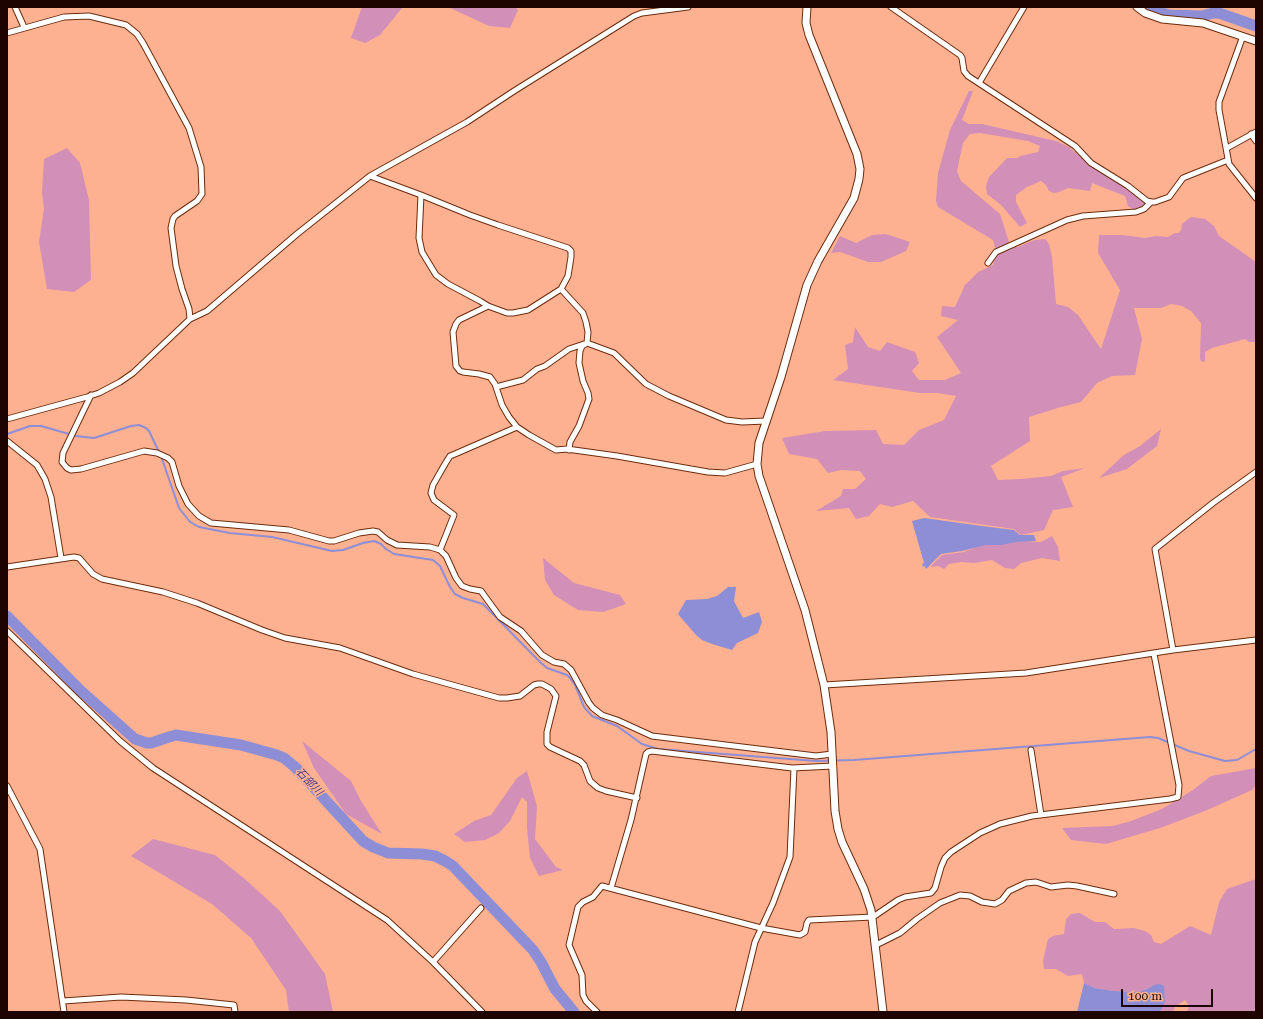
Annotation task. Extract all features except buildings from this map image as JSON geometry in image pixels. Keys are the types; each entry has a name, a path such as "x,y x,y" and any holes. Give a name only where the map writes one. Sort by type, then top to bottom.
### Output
{"street":[{"path":"15,7 24,27"},
{"path":"7,419 91,396 127,378 190,319 206,311 297,234 370,176 467,122 634,16 642,13 688,7"},
{"path":"807,7 806,23 809,34 857,154 860,179 849,209 818,261 807,285 759,443 757,464 805,610 824,685 830,726 835,811 839,834 864,889 873,917 883,1012"},
{"path":"891,7 960,55 965,73 1006,102 1075,146 1091,163 1151,202"},
{"path":"979,83 1024,7"},
{"path":"1137,7 1145,13 1162,19 1203,22 1256,41"},
{"path":"7,33 64,17 89,16 115,22 132,29 148,51 189,128 202,167 202,194 197,201 172,219 171,228 176,266 189,309 190,319"},
{"path":"1243,36 1219,102 1220,115 1230,167 1256,198"},
{"path":"1227,148 1254,133 1256,141"},
{"path":"988,263 996,252 1067,220 1083,216 1136,212 1144,209 1151,202 1169,197 1183,178 1228,160"},
{"path":"370,176 498,225 568,248 571,251 572,257 568,276 561,289 534,307 523,312 507,313 488,306 473,296 448,284 436,275 422,252 419,238 422,196"},
{"path":"561,289 583,313 587,328 587,343"},
{"path":"488,306 459,320 456,324 453,332 455,362 457,369 460,371 486,375 493,380 504,409 516,427 556,450 569,450 644,460 708,472 725,472 757,464"},
{"path":"496,387 523,380 537,369 545,366 569,349 587,343 614,353 646,384 669,396 726,420 766,422"},
{"path":"569,450 570,442 579,426 589,400 579,363 582,346 587,343"},
{"path":"91,396 63,453 62,462 71,470 81,470 144,451 157,453 168,458 172,462 179,486 188,504 199,516 211,523 289,530 334,541 359,533 373,531 378,532 387,540 397,545 430,547 440,550 446,556 456,578 462,586 482,591 500,617 520,631 542,655 549,660 564,664 571,670 589,703 602,715 652,736 816,756 832,754"},
{"path":"440,550 454,515 434,500 431,493 432,485 450,456 516,427"},
{"path":"7,441 37,465 46,479 52,503 61,558"},
{"path":"1173,650 1155,549 1213,503 1256,472"},
{"path":"7,567 61,558 79,558 98,577 163,592 197,603 285,638 340,648 369,657 413,674 499,698 520,696 534,685 542,684 551,689 556,696 547,732 547,744 550,747 580,761 584,765 590,781 598,788 637,798"},
{"path":"7,631 120,741 153,768 397,927 482,1012"},
{"path":"824,685 1026,673 1173,650 1256,640"},
{"path":"597,1012 586,1001 583,995 582,975 569,945 578,907 583,902 593,897 602,886 762,928 800,935 805,932 808,922 812,920 873,917 898,900 905,897 927,894 933,891 945,858 970,839 1000,824 1041,815 1170,800 1178,797 1179,785 1154,654"},
{"path":"1031,750 1041,815"},
{"path":"611,888 637,798 646,754 650,751 794,768 833,766"},
{"path":"738,1012 755,942 790,857 794,768"},
{"path":"7,786 40,848 64,1012"},
{"path":"876,945 900,933 940,903 960,895 970,896 982,902 995,904 1002,900 1010,891 1026,883 1036,882 1051,887 1068,885 1114,894"},
{"path":"433,962 481,908"},
{"path":"63,1000 121,997 186,1000 234,1005 235,1012"}],"shaded area":[{"path":"362,7 407,7 402,8 380,35 365,43 351,38"},
{"path":"448,7 515,7 518,10 510,28 489,26"},
{"path":"969,91 973,91 962,120 969,124 982,124 1056,141 1069,147 1084,160 1110,175 1134,192 1147,204 1140,213 1128,206 1125,196 1092,183 1090,191 1068,188 1054,193 1049,191 1046,185 1041,181 1027,187 1016,195 1016,202 1027,223 1020,227 1001,205 987,194 986,186 989,177 1007,158 1018,158 1020,156 1038,152 1040,146 1028,141 980,133 970,134 963,143 957,171 961,181 1000,214 1009,242 1018,247 1034,240 1045,239 1049,244 1052,257 1056,304 1068,307 1078,315 1101,349 1120,290 1098,253 1099,235 1122,235 1145,238 1156,236 1168,237 1175,233 1179,233 1182,224 1191,217 1205,219 1214,226 1219,236 1256,262 1256,342 1249,342 1245,339 1212,348 1205,352 1205,362 1201,361 1201,323 1191,311 1182,306 1171,304 1161,308 1134,308 1142,339 1135,375 1112,376 1097,383 1081,402 1029,417 1030,441 991,466 998,480 1051,476 1063,471 1085,468 1061,477 1073,507 1053,510 1044,530 1021,535 1014,529 930,517 913,501 892,507 880,504 869,516 856,519 849,508 816,511 841,496 843,489 855,489 866,479 860,471 841,470 828,473 817,459 789,454 782,438 825,431 876,430 883,444 904,445 919,430 944,420 956,396 937,393 920,393 833,380 848,369 845,345 853,342 855,327 868,347 880,351 887,342 915,352 919,363 912,371 919,380 945,380 961,373 937,337 958,320 941,316 942,306 955,307 965,285 978,272 993,265 995,247 993,240 938,207 936,201 938,173 950,130"},
{"path":"67,148 80,163 89,200 91,280 74,292 47,289 39,242 44,209 42,193 44,159"},
{"path":"886,234 910,242 906,251 881,262 868,262 840,252 831,253 840,236 856,243 872,235"},
{"path":"1161,429 1157,446 1127,469 1099,478 1124,455 1140,446"},
{"path":"1052,536 1058,547 1060,561 1042,558 1021,563 1014,569 1005,568 992,560 974,563 961,562 949,564 944,569 938,566 930,567 942,555 964,552 985,544 1019,541 1041,542"},
{"path":"543,558 574,583 620,595 626,604 603,612 578,610 554,595 545,580"},
{"path":"302,741 351,781 361,801 382,834 346,814 314,768"},
{"path":"1256,768 1256,785 1252,790 1205,811 1160,828 1106,844 1071,840 1062,828 1113,826 1131,821 1162,809 1193,790 1211,776"},
{"path":"527,771 537,806 535,839 556,867 563,870 539,876 530,858 527,828 527,802 522,797 510,821 499,833 485,840 465,842 454,834 474,821 491,815 517,778"},
{"path":"153,839 215,855 246,880 280,911 325,974 333,1012 289,1012 286,990 251,938 212,904 131,856"},
{"path":"1256,879 1256,1012 1187,1012 1189,1006 1185,1000 1175,1007 1174,1012 1158,1012 1161,1010 1154,985 1139,992 1112,991 1095,988 1084,983 1082,974 1068,976 1056,969 1044,969 1043,961 1048,939 1053,936 1064,934 1066,919 1071,914 1080,913 1095,922 1105,922 1114,929 1134,928 1145,931 1151,935 1154,942 1161,944 1190,926 1211,935 1219,902 1227,889"}],"water":[{"path":"924,518 1014,530 1020,535 1034,535 1036,541 986,545 941,554 926,569 922,564 924,563 912,521"},
{"path":"728,587 736,587 734,601 743,618 759,612 762,622 758,633 737,643 732,650 702,640 678,614 686,600 707,599 717,596"},
{"path":"1084,983 1095,988 1113,991 1139,992 1154,985 1160,984 1164,986 1165,1002 1161,1010 1158,1012 1077,1012"}],"waterway":[{"path":"1151,7 1159,12 1169,15 1202,16 1219,13 1256,26"},
{"path":"7,434 30,426 41,426 76,436 94,438 131,426 139,425 149,431 159,452"},
{"path":"161,456 179,508 190,522 199,527 230,533 272,537 332,551 343,550 374,541 381,544 394,554 433,560 440,566 455,594 483,604 547,668 567,675 575,685 584,707 592,716 617,726 642,744 658,749 816,761 854,760 1150,737 1158,738 1189,751 1225,761 1237,760 1256,749"},
{"name":"石部川","path":"7,616 80,690 135,739 151,743 176,735 241,745 277,755 284,758 295,767 363,841 388,853 435,856 453,866 533,950 555,989 574,1012"}]}
